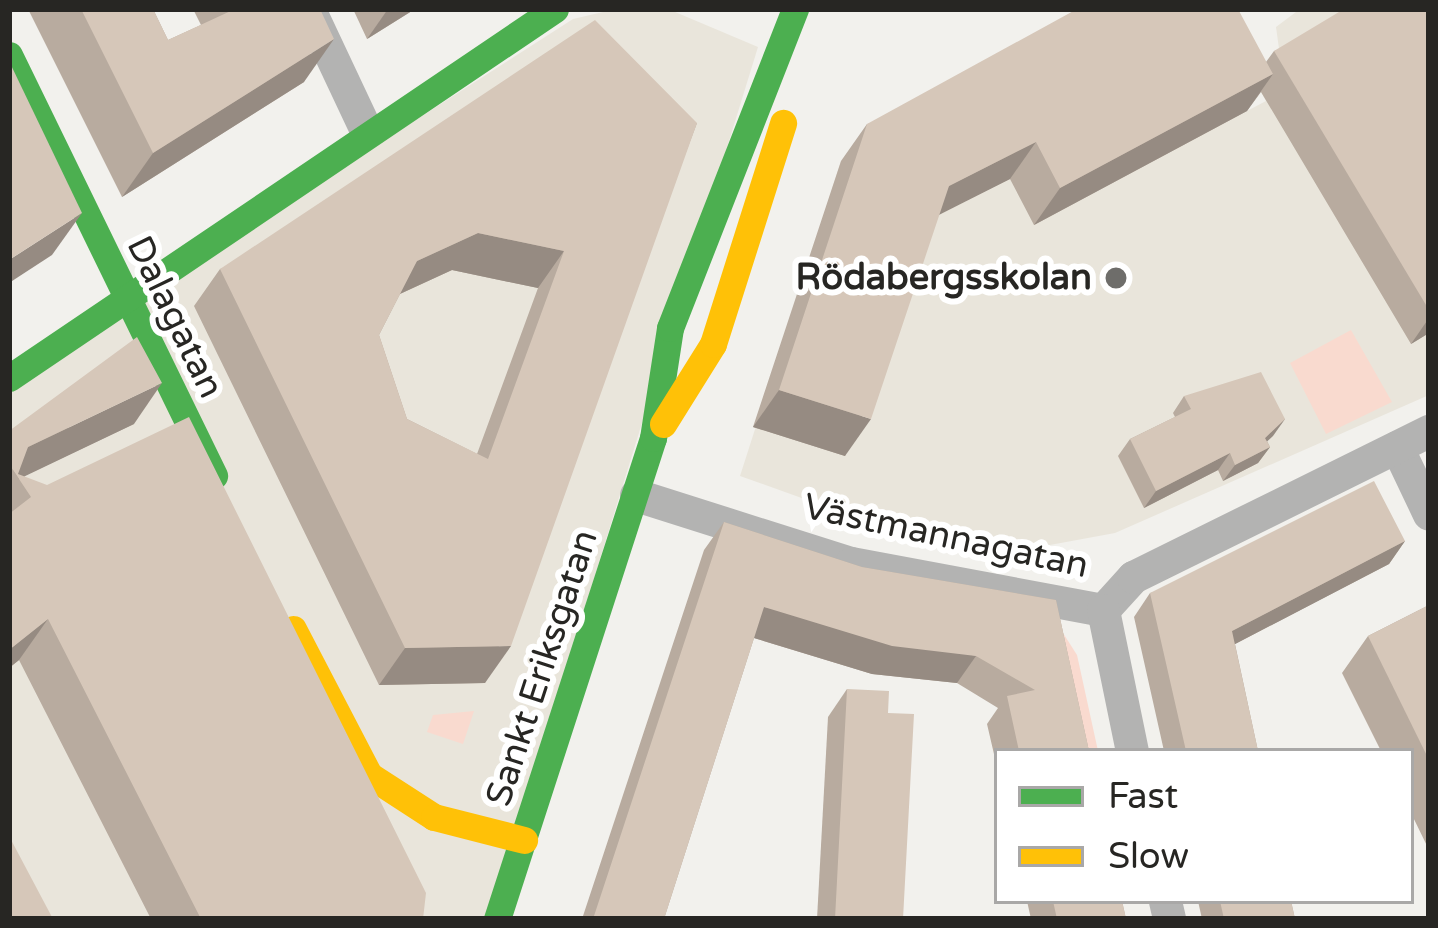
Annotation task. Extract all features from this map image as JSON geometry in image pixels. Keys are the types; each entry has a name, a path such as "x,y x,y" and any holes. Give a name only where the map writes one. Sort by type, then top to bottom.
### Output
{"street":[{"path":"309,9 366,130"},
{"path":"9,377 124,293 555,9"},
{"name":"Sankt Eriksgatan","path":"497,919 653,438 670,328 795,9"},
{"name":"Sankt Eriksgatan","path":"653,438 713,344 825,9"},
{"name":"Dalagatan","path":"9,55 229,505"},
{"path":"147,439 186,422"},
{"path":"1103,610 1133,577 1429,430"},
{"path":"1397,447 1429,514"},
{"name":"Västmannagatan","path":"636,494 851,562 1103,610 1131,748"},
{"path":"283,609 369,775 434,817 524,840"}],"shaded area":[{"path":"616,9 668,9 758,47 489,919 9,919 9,381 573,19"},
{"name":"Rödabergsskolan","path":"1300,9 1429,9 1429,395 1115,533 1039,547 835,510 740,476 841,161 933,111 1247,111 1266,101 1254,80 1281,63 1276,27"},
{"path":"1351,330 1392,402 1326,434 1290,363"},
{"path":"1063,633 1077,655 1097,748 1079,748"},
{"path":"474,711 463,744 427,732 433,715"}],"building":[{"path":"81,9 153,9 168,40 235,9 320,9 334,39 153,153"},
{"path":"1077,9 1238,9 1273,74 1060,188 1036,142 949,186 871,419 779,390 867,124"},
{"path":"1344,9 1429,9 1429,310 1274,51"},
{"path":"595,20 697,123 511,646 405,648 220,269","holes":["478,233 564,251 488,459 407,419 379,335 417,261"]},
{"path":"9,61 82,213 9,260"},
{"path":"137,337 162,383 28,447 18,474 47,485 189,417 426,893 423,919 201,919 48,619 9,650 9,514 31,497 9,464 9,431"},
{"path":"1261,372 1285,419 1265,438 1270,447 1235,465 1230,453 1156,491 1130,439 1191,409 1184,396"},
{"path":"1374,481 1405,541 1232,631 1257,748 1185,748 1150,593"},
{"path":"724,522 862,567 1056,600 1088,748 1018,748 1007,696 1035,690 976,656 892,646 764,607 664,919 593,919"},
{"path":"1429,605 1429,760 1368,636"},
{"path":"847,689 889,691 888,713 914,714 903,919 835,919"},
{"path":"9,836 53,919 9,919"},
{"path":"1054,904 1123,904 1126,919 1057,919"},
{"path":"1221,904 1292,904 1295,919 1224,919"}],"traffic: fast":[{"path":"9,378 555,9"},
{"path":"497,919 653,438 670,328 795,9"},
{"path":"9,55 214,476"}],"traffic: slow":[{"path":"663,424 713,344 783,123"},
{"path":"293,629 369,775 434,817 524,840"}],"place":[{"name":"Rödabergsskolan","path":"1116,278"}]}
